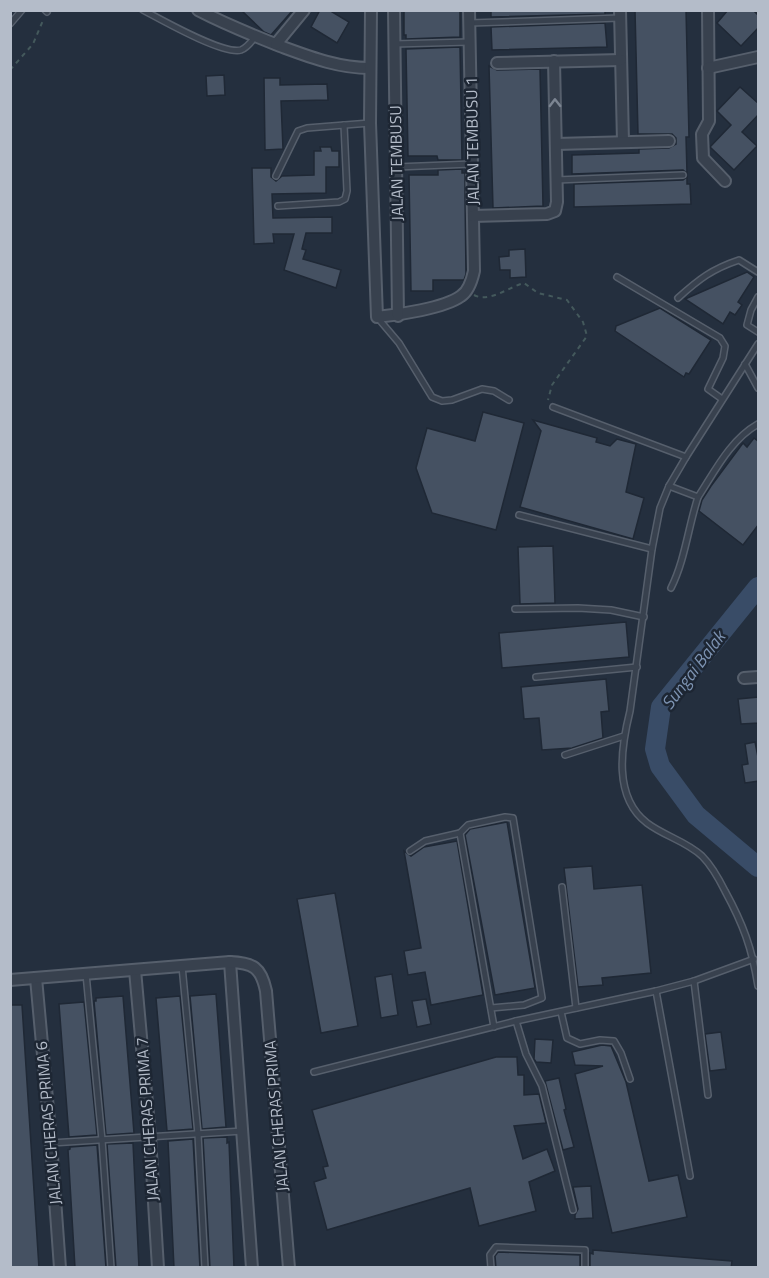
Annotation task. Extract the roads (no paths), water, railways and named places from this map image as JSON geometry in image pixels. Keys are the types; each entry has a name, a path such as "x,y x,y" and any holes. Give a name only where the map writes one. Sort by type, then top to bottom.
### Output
{"street":[{"path":"276,44 304,10"},
{"path":"371,10 370,123 377,317 398,316"},
{"name":"JALAN TEMBUSU","path":"394,10 398,316"},
{"name":"JALAN TEMBUSU 1","path":"398,316 449,302 462,296 467,290 474,271 469,10"},
{"path":"708,10 710,121 702,134 703,158 725,181"},
{"path":"202,11 255,37 336,66 370,68"},
{"path":"620,14 623,142"},
{"path":"708,68 759,57"},
{"path":"497,63 621,60"},
{"path":"473,216 547,214 555,211 557,202 555,62"},
{"path":"556,144 669,141"},
{"path":"744,678 759,676"},
{"path":"10,980 230,962 252,1268"},
{"name":"JALAN CHERAS PRIMA","path":"230,962 245,962 255,967 263,977 266,991 289,1268"},
{"name":"JALAN CHERAS PRIMA 7","path":"135,970 150,1137 158,1268"},
{"name":"JALAN CHERAS PRIMA 6","path":"36,978 60,1268"}],"lane":[{"path":"10,24 22,10"},
{"path":"143,10 232,51 245,48 255,37"},
{"path":"469,22 620,14"},
{"path":"394,44 469,42"},
{"path":"276,176 297,131 307,128 370,123"},
{"path":"278,206 339,202 345,199 347,191 344,125"},
{"path":"396,167 472,164"},
{"path":"556,180 683,175"},
{"path":"678,298 717,267 739,260 759,272"},
{"path":"617,277 720,338 725,346 723,358 708,389 722,399"},
{"path":"759,297 747,325 759,332"},
{"path":"377,317 399,343 424,388 432,397 442,401 482,389 494,391 509,400"},
{"path":"759,344 686,457 669,486 660,508 652,549 630,711 621,756 622,774 634,810 647,823 688,844 704,858 716,875 745,930 759,986"},
{"path":"745,364 759,388"},
{"path":"553,408 686,457"},
{"path":"671,588 681,568 690,522 698,497 724,456 744,432 759,424"},
{"path":"669,486 698,497"},
{"path":"519,515 652,549"},
{"path":"515,609 589,608 644,617"},
{"path":"536,677 636,667"},
{"path":"565,755 624,736"},
{"path":"410,851 425,840 460,833 468,825 505,817 513,818 542,998 524,1005 490,1008"},
{"path":"460,833 494,1027"},
{"path":"562,886 576,1008"},
{"path":"314,1072 516,1021 656,991 694,981 753,959"},
{"path":"183,966 198,1134 205,1268"},
{"path":"86,974 102,1140 111,1268"},
{"path":"694,981 708,1095"},
{"path":"656,991 690,1176"},
{"path":"561,1012 567,1038 580,1044 600,1040 614,1041 630,1079"},
{"path":"516,1021 526,1054 542,1086 573,1210"},
{"path":"51,1143 243,1131"},
{"path":"490,1268 490,1255 496,1247 585,1250 585,1268"}],"waterway":[{"name":"Sungai Balak","path":"758,587 661,707 655,749 660,766 696,815 758,867"}]}
